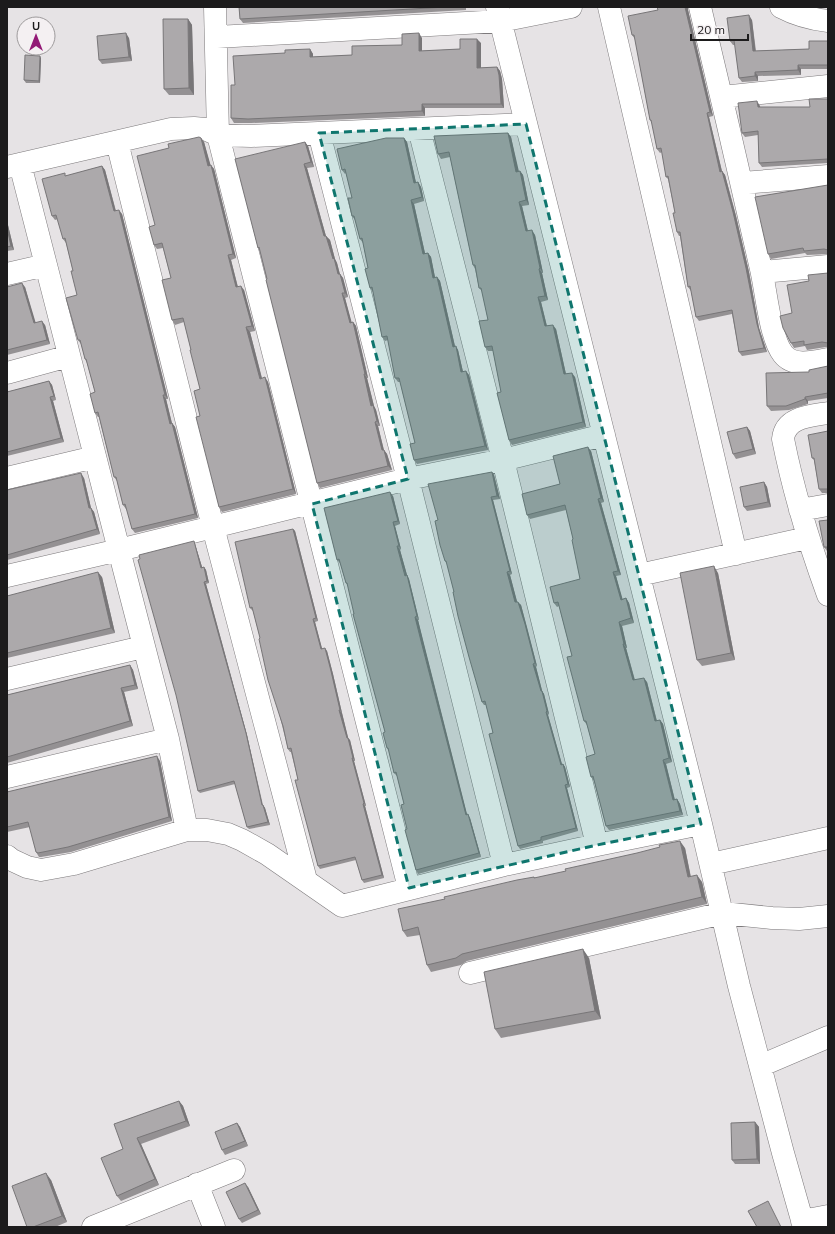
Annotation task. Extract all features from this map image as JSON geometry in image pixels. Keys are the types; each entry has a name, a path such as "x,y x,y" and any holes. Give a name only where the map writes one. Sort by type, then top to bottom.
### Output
{"street":[{"path":"215,7 217,36 218,135 409,888"},
{"path":"217,36 571,7"},
{"path":"609,7 736,554"},
{"path":"700,7 722,97 762,272 774,334 778,346 782,353 794,362 828,360"},
{"path":"781,7 795,14 811,19 828,21"},
{"path":"499,14 711,864 739,986 803,1224 828,1216"},
{"path":"722,97 828,86"},
{"path":"187,830 168,739 46,265 13,165 171,129 205,129 218,135 251,136 526,124"},
{"path":"419,129 503,460 597,844"},
{"path":"319,133 408,480 504,865"},
{"path":"116,142 213,527 306,880"},
{"path":"742,184 828,176"},
{"path":"7,274 46,265"},
{"path":"762,272 828,266"},
{"path":"7,373 69,356"},
{"path":"828,413 792,422 783,431 787,460 807,538 828,595"},
{"path":"7,576 408,480 503,460 604,435"},
{"path":"7,478 95,457"},
{"path":"800,510 828,505"},
{"path":"639,575 807,538"},
{"path":"7,678 144,647"},
{"path":"7,777 168,739"},
{"path":"7,856 26,867 41,870 74,864 187,830 207,830 228,834 267,854 342,906 504,865 597,844 701,824"},
{"path":"711,864 828,838"},
{"path":"470,972 723,913 799,919 828,916"},
{"path":"760,1066 828,1037"},
{"path":"93,1227 234,1170"},
{"path":"197,1184 214,1227"}],"highlighted area":[{"path":"526,124 701,824 597,845 409,888 312,504 408,479 319,133"}],"building":[{"path":"239,7 446,7 240,19"},
{"path":"657,7 685,7 710,112 707,113 720,172 722,171 733,212 757,324 764,348 739,352 732,310 696,317 690,286 688,287 680,232 677,232 673,213 675,213 668,176 666,177 661,148 657,149 634,35 632,35 628,16 658,10"},
{"path":"749,15 753,51 809,49 809,41 828,41 828,65 798,65 798,70 755,72 755,76 739,78 734,40 730,41 727,18"},
{"path":"163,19 188,19 189,88 164,89"},
{"path":"126,33 129,57 99,60 97,36"},
{"path":"419,33 419,51 460,49 460,39 477,39 477,68 497,67 501,104 422,104 422,111 248,119 231,118 231,85 235,85 233,56 285,53 285,50 310,49 310,57 352,55 352,46 402,45 402,34"},
{"path":"25,56 40,56 39,81 24,80"},
{"path":"809,99 828,99 828,159 759,163 758,131 742,133 738,103 757,101 758,107 810,107"},
{"path":"508,133 516,172 520,171 526,200 519,202 526,231 532,230 540,268 545,296 538,297 545,326 553,325 564,374 572,373 583,422 509,440 497,393 501,392 492,346 485,347 479,321 488,320 481,288 479,288 475,265 473,265 449,152 438,154 434,136"},
{"path":"199,137 201,138 208,166 211,165 233,254 228,255 236,287 241,286 252,326 246,327 260,379 265,377 293,489 219,507 196,417 200,416 194,391 200,389 191,350 183,318 172,320 162,280 171,278 162,243 154,245 149,227 155,225 137,156 169,148 168,144"},
{"path":"386,138 404,138 414,183 418,182 422,197 411,200 423,254 428,253 433,278 437,277 453,347 456,346 461,372 466,371 485,446 414,460 410,444 415,443 399,378 395,378 387,336 382,337 372,287 370,288 365,269 368,268 362,238 360,239 354,216 352,216 348,198 352,198 345,169 342,170 337,149"},
{"path":"305,142 311,162 304,164 324,236 326,236 338,274 340,274 345,293 342,293 350,323 353,322 371,406 373,405 377,421 375,422 382,450 384,450 388,466 317,483 259,247 258,248 235,159"},
{"path":"102,166 114,211 119,210 165,395 163,395 170,424 172,423 195,514 132,529 125,504 123,505 116,477 114,477 98,412 95,413 90,394 95,392 66,298 77,295 65,238 63,239 56,215 52,216 42,179 65,173 65,176"},
{"path":"828,185 828,250 804,251 803,248 768,254 755,197"},
{"path":"7,228 11,246 7,247"},
{"path":"828,273 828,343 822,342 804,345 804,341 791,343 783,328 780,316 792,313 787,285 809,281 808,275"},
{"path":"22,283 34,323 42,321 47,340 7,350 7,287"},
{"path":"828,366 828,393 805,397 805,399 786,406 767,406 766,373 809,372 809,370"},
{"path":"49,381 54,396 50,397 61,438 7,452 7,392"},
{"path":"747,427 753,449 733,454 727,432"},
{"path":"828,431 828,489 819,489 814,458 812,458 808,435"},
{"path":"588,447 601,498 598,499 618,571 613,572 621,600 626,598 631,618 619,622 623,644 633,680 644,678 655,721 660,720 669,758 663,760 673,800 677,799 680,811 606,826 593,776 591,777 586,757 595,754 586,721 584,721 567,657 572,656 558,602 554,603 550,587 580,579 565,505 527,515 522,494 560,484 553,456"},
{"path":"492,472 497,496 491,497 510,571 507,572 515,602 518,602 525,624 535,663 533,664 542,691 546,712 561,765 563,764 568,784 565,785 576,828 541,837 541,840 518,846 489,734 493,733 485,701 482,702 469,657 446,561 440,545 435,521 438,520 428,484"},
{"path":"81,473 89,508 91,508 97,529 7,555 7,490"},
{"path":"764,482 768,502 744,507 740,487"},
{"path":"390,492 398,521 393,522 399,546 397,546 405,576 407,575 417,616 415,617 466,815 468,814 479,853 416,870 405,830 407,829 401,805 404,804 396,772 394,773 383,733 385,732 353,614 347,583 339,559 337,560 324,508"},
{"path":"828,520 828,552 827,547 824,547 819,521"},
{"path":"293,529 316,618 313,619 321,649 325,648 339,710 348,738 363,804 382,875 362,880 355,857 318,866 295,780 298,780 291,748 288,749 283,726 268,680 260,638 252,607 250,608 235,542"},
{"path":"194,541 201,568 204,567 207,581 204,582 246,733 262,805 268,822 247,827 234,781 198,791 176,695 138,560 140,559 139,555"},
{"path":"714,566 731,653 697,660 680,573"},
{"path":"98,572 111,628 7,653 7,596"},
{"path":"130,665 135,685 121,688 130,721 7,757 7,695"},
{"path":"157,756 169,817 68,847 38,853 36,852 28,822 7,827 7,792"},
{"path":"680,841 688,877 697,875 702,897 462,954 456,958 427,965 418,927 403,931 398,909 445,899 444,897 517,880 566,871 565,869 637,853 660,847 659,845"},
{"path":"583,949 595,1011 495,1029 484,972"},
{"path":"179,1101 186,1121 137,1138 155,1179 117,1196 101,1158 123,1149 114,1124"},
{"path":"755,1122 757,1159 732,1160 731,1123"},
{"path":"237,1123 245,1141 222,1150 215,1132"},
{"path":"46,1173 62,1216 33,1227 27,1227 12,1186"},
{"path":"245,1183 258,1210 239,1219 226,1192"},
{"path":"768,1201 781,1227 757,1227 748,1211"}]}
